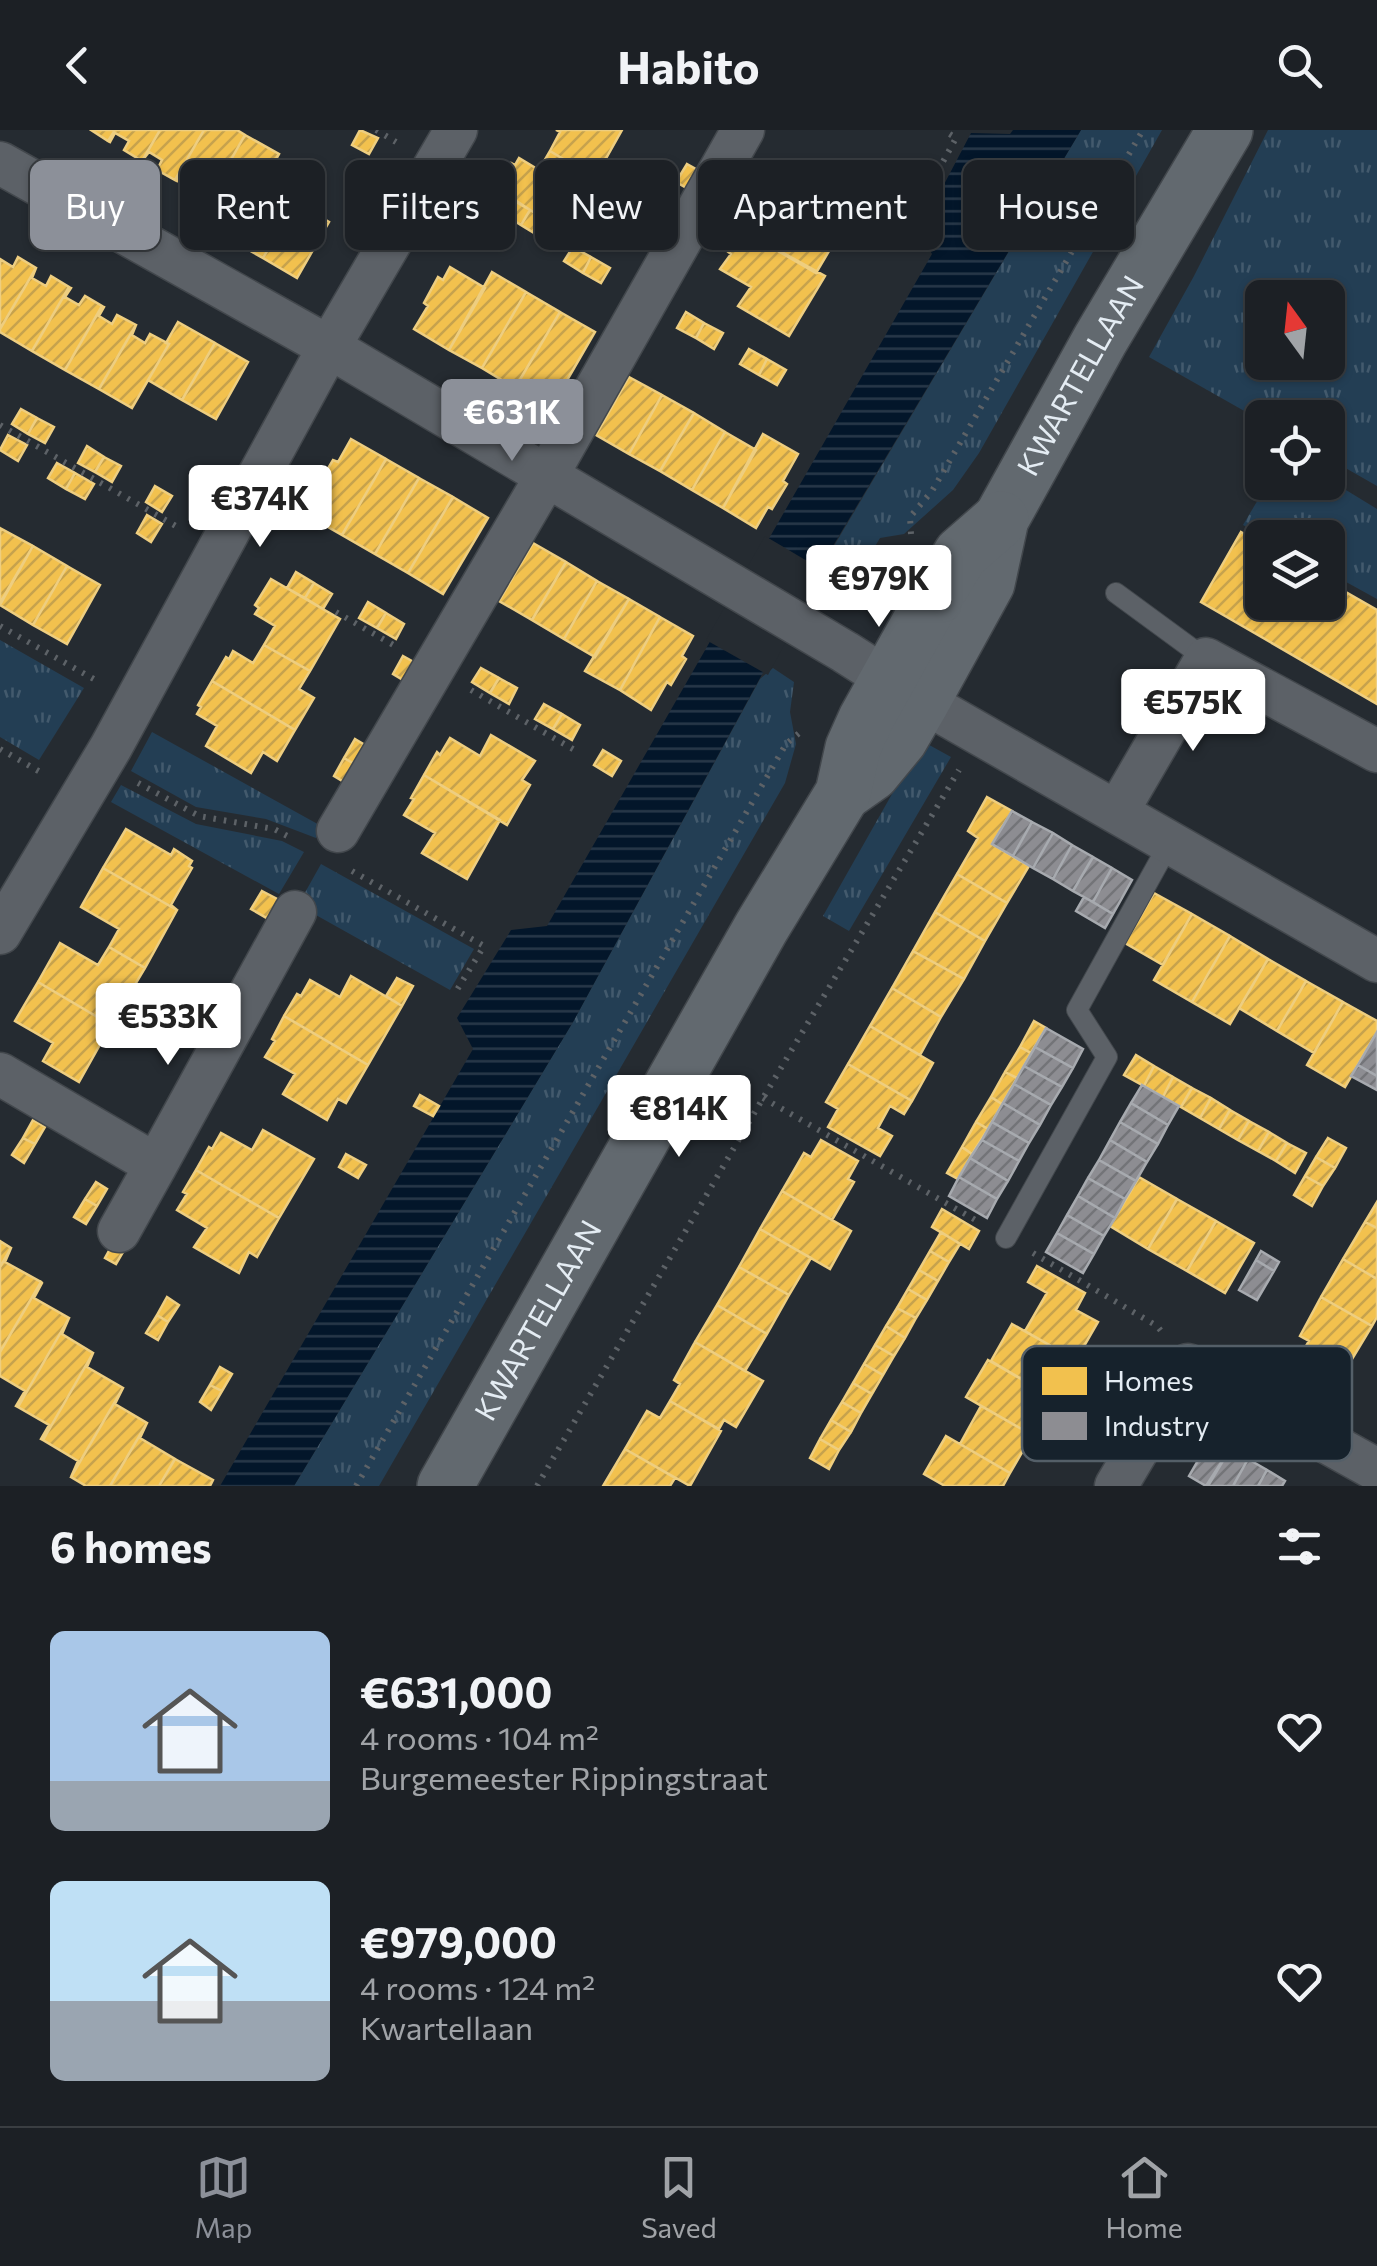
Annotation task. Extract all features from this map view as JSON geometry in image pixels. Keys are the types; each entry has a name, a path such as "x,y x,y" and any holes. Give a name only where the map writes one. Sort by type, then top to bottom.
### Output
{"street":[{"path":"0,933 111,747 329,347 456,130"},
{"path":"330,848 743,130"},
{"name":"KWARTELLAAN","path":"445,1486 761,928 843,793 853,748 906,690 961,554 1001,519 1100,340 1225,130"},
{"path":"0,163 329,347 980,734 1377,961"},
{"path":"1117,812 1206,659 1377,751"},
{"path":"119,1230 295,912"},
{"path":"0,1074 156,1165"},
{"path":"1352,1456 1377,1470"},
{"path":"1116,1486 1131,1461"}],"lane":[{"path":"1116,593 1206,659"},
{"path":"1006,1238 1108,1056 1077,1010 1170,842"}],"path":[{"path":"943,130 956,138 943,162"},
{"path":"912,545 910,518 932,491 1143,130"},
{"path":"0,425 218,550"},
{"path":"0,626 101,684"},
{"path":"356,1486 786,744 812,721"},
{"path":"537,1486 980,734"},
{"path":"111,747 128,756 120,774 199,816 274,829 330,848 484,946 455,993"},
{"path":"0,749 45,775"}],"green space":[{"path":"1081,130 1162,130 1134,179 1134,160 1063,160"},
{"path":"1268,130 1377,130 1377,486 1345,468 1345,400 1245,400 1245,411 1149,357"},
{"path":"1010,250 1094,250 979,453 953,490 904,534 880,538 853,583 822,566"},
{"path":"1345,489 1377,509 1377,599 1345,581 1345,520 1246,520 1258,500 1345,500"},
{"path":"0,640 84,688 39,760 0,737"},
{"path":"773,668 794,682 790,712 796,744 785,783 379,1486 294,1486 573,1022 760,679"},
{"path":"152,732 323,827 316,838 266,819 196,807 131,771"},
{"path":"922,741 951,757 849,931 823,916"},
{"path":"121,785 196,824 282,841 304,852 279,894 111,802"},
{"path":"321,864 474,949 450,990 298,905"}],"shaded area":[{"path":"1013,130 1081,130 1063,160 963,160 963,250 1009,250 821,566 573,1022 294,1486 220,1486 473,1049 457,1018 511,930 547,926 932,254 930,250 943,250 943,186 971,133 1010,134"}],"pier":[{"path":"765,536 824,571 768,675 706,640"}],"building: Homes":[{"path":"91,130 115,130 108,141"},
{"path":"115,130 160,130 143,160 124,150 129,141 115,133 108,141"},
{"path":"160,130 204,130 187,160 180,160 175,180 160,172 162,160 149,152 143,160"},
{"path":"204,130 237,130 245,135 231,160 187,160"},
{"path":"360,130 378,138 369,154 352,145"},
{"path":"556,130 622,130 605,160 565,160 550,151 560,132"},
{"path":"245,135 279,154 275,160 231,160"},
{"path":"550,151 565,160 545,160"},
{"path":"519,158 535,168 535,213 515,201 515,165"},
{"path":"687,164 698,170 698,181 692,191 678,183"},
{"path":"515,200 530,210 521,225 515,221"},
{"path":"530,210 535,213 535,234 521,225"},
{"path":"249,250 268,250 263,258"},
{"path":"268,250 313,250 297,278 263,258"},
{"path":"571,250 591,257 583,273 564,261"},
{"path":"776,250 830,250 816,273"},
{"path":"778,250 825,276 789,336 738,306 751,287 720,269 731,254 727,251"},
{"path":"18,257 36,268 0,329 0,259 13,267"},
{"path":"591,257 610,268 601,283 583,273"},
{"path":"450,267 485,288 449,350 414,329 428,306 424,303 438,277 443,280"},
{"path":"36,268 32,278 46,286 51,276 69,287 32,351 0,329"},
{"path":"492,272 526,292 482,368 449,350"},
{"path":"69,287 65,297 79,305 85,296 102,306 65,370 32,351"},
{"path":"526,292 560,312 515,388 482,368"},
{"path":"102,306 99,316 112,324 117,315 136,325 99,389 65,370"},
{"path":"560,312 595,332 551,408 515,388"},
{"path":"686,312 704,323 696,338 677,328"},
{"path":"178,322 215,343 182,400 148,380"},
{"path":"704,323 723,333 714,349 696,338"},
{"path":"136,325 132,335 145,343 150,334 169,344 132,408 99,389"},
{"path":"215,343 248,362 216,419 182,400"},
{"path":"749,349 767,359 759,375 740,364"},
{"path":"767,359 786,370 777,385 759,375"},
{"path":"629,377 662,395 629,454 596,435"},
{"path":"662,395 694,413 660,471 629,454"},
{"path":"21,409 37,418 28,434 12,424"},
{"path":"694,413 725,432 692,490 660,471"},
{"path":"37,418 54,427 45,443 28,434"},
{"path":"725,432 756,450 723,508 692,490"},
{"path":"763,434 798,454 783,481 787,484 756,528 723,508"},
{"path":"8,435 27,445 18,461 0,450"},
{"path":"351,439 386,459 342,535 307,515 323,488 318,485"},
{"path":"87,446 104,457 95,472 78,463"},
{"path":"104,457 121,466 112,482 95,472"},
{"path":"386,459 419,478 375,554 342,535"},
{"path":"57,463 75,473 66,489 48,478"},
{"path":"75,473 94,484 85,499 66,489"},
{"path":"419,478 453,497 408,573 375,554"},
{"path":"155,486 172,496 162,512 146,502"},
{"path":"453,497 488,518 443,594 408,573"},
{"path":"147,515 162,524 151,542 137,533"},
{"path":"0,528 33,546 0,603"},
{"path":"1241,532 1245,534 1245,620 1345,620 1345,592 1377,610 1377,704 1201,602"},
{"path":"533,543 566,562 532,620 499,601"},
{"path":"33,546 67,566 33,625 0,605"},
{"path":"566,562 597,581 564,639 532,620"},
{"path":"67,566 100,585 67,644 33,625"},
{"path":"296,572 314,583 305,598 287,588"},
{"path":"271,579 340,619 310,671 264,645 275,626 255,614 259,608 255,605"},
{"path":"597,581 629,599 595,657 564,639"},
{"path":"314,583 332,594 323,609 305,598"},
{"path":"629,599 660,617 620,690 585,671"},
{"path":"368,602 386,613 377,628 359,618"},
{"path":"386,613 404,624 396,639 377,628"},
{"path":"660,617 693,636 682,656 686,659 651,710 620,690"},
{"path":"264,645 310,671 299,689 314,698 295,730 212,681 233,651 253,663"},
{"path":"403,656 419,665 408,683 393,674"},
{"path":"481,668 499,678 490,693 472,682"},
{"path":"499,678 517,688 509,704 490,693"},
{"path":"212,681 295,730 277,761 263,752 251,773 206,746 217,726 197,714"},
{"path":"544,704 562,714 553,729 535,719"},
{"path":"562,714 580,725 572,740 553,729"},
{"path":"491,735 535,761 522,780 530,785 507,825 424,775 450,738 480,756"},
{"path":"355,739 370,748 360,767 344,758"},
{"path":"603,750 621,761 612,776 594,765"},
{"path":"344,758 360,767 349,785 334,776"},
{"path":"424,775 500,820 467,879 422,853 435,833 404,815"},
{"path":"987,797 1012,811 992,844 1029,866 1007,903 957,874 978,838 968,831"},
{"path":"126,829 171,855 174,849 192,861 192,868 171,905 177,910 103,868"},
{"path":"103,868 177,910 145,968 109,947 119,929 81,907"},
{"path":"957,874 1007,903 985,941 935,912"},
{"path":"262,891 281,901 270,920 251,909"},
{"path":"1154,893 1192,914 1163,965 1125,943"},
{"path":"935,912 985,941 964,979 913,951"},
{"path":"1192,914 1230,936 1192,1002 1154,980"},
{"path":"1230,936 1268,959 1230,1024 1192,1002"},
{"path":"60,943 98,965 109,947 145,968 111,1025 38,982"},
{"path":"913,951 964,979 941,1017 892,988"},
{"path":"1268,959 1306,981 1277,1031 1239,1008"},
{"path":"351,976 402,1006 368,1065 284,1016 310,980 340,997"},
{"path":"397,978 413,986 402,1006 386,996"},
{"path":"1306,981 1343,1002 1314,1053 1277,1031"},
{"path":"38,982 111,1025 79,1082 43,1061 53,1043 15,1021"},
{"path":"892,988 941,1017 920,1055 870,1026"},
{"path":"1343,1002 1377,1021 1377,1032 1345,1087 1307,1065"},
{"path":"284,1016 368,1065 346,1103 338,1099 327,1120 283,1094 295,1074 265,1057"},
{"path":"1034,1021 1046,1028 1031,1053 1020,1047"},
{"path":"870,1026 933,1063 912,1101 848,1064"},
{"path":"1020,1047 1031,1053 1017,1078 1005,1072"},
{"path":"1136,1055 1154,1066 1144,1086 1124,1075"},
{"path":"848,1064 912,1101 904,1114 890,1106 878,1128 892,1136 880,1156 828,1127 838,1109 826,1102"},
{"path":"1154,1066 1173,1077 1163,1097 1144,1086"},
{"path":"1005,1072 1017,1078 1002,1104 991,1097"},
{"path":"1173,1077 1192,1088 1181,1107 1163,1097"},
{"path":"1192,1088 1211,1098 1200,1118 1181,1107"},
{"path":"420,1095 439,1106 433,1116 414,1106"},
{"path":"991,1097 1002,1104 988,1129 976,1122"},
{"path":"1211,1098 1230,1110 1219,1129 1200,1118"},
{"path":"1230,1110 1249,1121 1238,1140 1219,1129"},
{"path":"33,1120 45,1127 35,1144 23,1138"},
{"path":"1249,1121 1269,1132 1258,1151 1238,1140"},
{"path":"976,1122 988,1129 972,1154 962,1147"},
{"path":"263,1130 314,1159 279,1218 196,1170 221,1133 252,1150"},
{"path":"1269,1132 1287,1143 1276,1161 1258,1151"},
{"path":"23,1138 35,1144 24,1163 12,1155"},
{"path":"1328,1138 1346,1148 1335,1168 1316,1157"},
{"path":"821,1140 858,1161 848,1179 854,1182 832,1220 782,1191 804,1153 811,1157"},
{"path":"1287,1143 1306,1153 1295,1173 1276,1161"},
{"path":"962,1147 972,1154 958,1179 947,1173"},
{"path":"346,1154 366,1165 358,1178 339,1167"},
{"path":"1316,1157 1335,1168 1323,1186 1305,1176"},
{"path":"196,1170 279,1218 257,1257 249,1252 239,1273 194,1247 207,1228 177,1210"},
{"path":"1305,1176 1323,1186 1312,1206 1294,1195"},
{"path":"1139,1177 1177,1199 1148,1249 1110,1226"},
{"path":"96,1182 107,1189 97,1206 85,1199"},
{"path":"782,1191 851,1231 830,1269 760,1229"},
{"path":"85,1199 97,1206 86,1224 74,1217"},
{"path":"1177,1199 1216,1221 1187,1271 1148,1249"},
{"path":"1377,1202 1377,1228 1365,1222"},
{"path":"942,1209 979,1231 969,1249 932,1227"},
{"path":"1216,1221 1254,1243 1225,1293 1187,1271"},
{"path":"1365,1222 1377,1228 1377,1279 1343,1259"},
{"path":"760,1229 811,1258 789,1295 739,1267"},
{"path":"941,1232 960,1244 949,1262 930,1251"},
{"path":"115,1240 126,1247 116,1264 105,1258"},
{"path":"0,1241 11,1248 0,1267"},
{"path":"11,1248 5,1262 41,1282 0,1352 0,1267"},
{"path":"930,1251 949,1262 938,1281 919,1270"},
{"path":"1343,1259 1377,1279 1377,1317 1372,1326 1321,1297"},
{"path":"1037,1266 1085,1293 1076,1310 1098,1322 1084,1346 1051,1346 1025,1331 1047,1293 1028,1282"},
{"path":"739,1267 789,1295 767,1334 717,1305"},
{"path":"919,1270 938,1281 927,1300 908,1289"},
{"path":"41,1282 34,1298 69,1318 18,1407 25,1391 0,1376 0,1352"},
{"path":"908,1289 927,1300 916,1318 897,1308"},
{"path":"167,1297 179,1305 168,1322 157,1315"},
{"path":"1321,1297 1372,1326 1352,1359 1352,1346 1306,1346 1309,1341 1300,1336"},
{"path":"717,1305 767,1334 745,1371 695,1342"},
{"path":"897,1308 916,1318 905,1338 886,1326"},
{"path":"157,1315 168,1322 158,1340 146,1333"},
{"path":"69,1318 62,1334 93,1353 43,1440 49,1425 18,1407"},
{"path":"1012,1324 1051,1346 1022,1346 1022,1379 991,1361"},
{"path":"886,1326 905,1338 894,1356 875,1345"},
{"path":"695,1342 763,1381 736,1427 724,1420 719,1429 670,1401 680,1384 674,1380"},
{"path":"875,1345 894,1356 883,1375 864,1364"},
{"path":"93,1353 87,1367 123,1388 71,1477 78,1461 43,1440"},
{"path":"988,1360 1022,1380 1022,1429 966,1397"},
{"path":"864,1364 883,1375 872,1394 853,1383"},
{"path":"220,1367 232,1374 222,1391 210,1385"},
{"path":"853,1383 872,1394 861,1413 842,1402"},
{"path":"210,1385 222,1391 211,1410 200,1402"},
{"path":"123,1388 115,1404 147,1423 110,1486 86,1486 71,1477"},
{"path":"670,1401 721,1431 690,1486 625,1449 647,1411 660,1418"},
{"path":"842,1402 861,1413 851,1432 831,1420"},
{"path":"981,1406 1022,1429 1022,1452 1010,1473 960,1444"},
{"path":"831,1420 851,1432 839,1450 820,1439"},
{"path":"147,1423 140,1438 175,1459 159,1486 110,1486"},
{"path":"946,1436 1010,1473 1003,1486 945,1486 924,1474"},
{"path":"820,1439 839,1450 829,1469 810,1458"},
{"path":"625,1449 675,1478 670,1486 603,1486"},
{"path":"175,1459 213,1480 210,1486 159,1486"}],"building: Industry":[{"path":"1012,811 1032,822 1013,856 992,844"},
{"path":"1032,822 1053,833 1033,868 1013,856"},
{"path":"1053,833 1072,845 1053,879 1033,868"},
{"path":"1072,845 1093,857 1073,891 1053,879"},
{"path":"1093,857 1112,868 1093,902 1073,891"},
{"path":"1112,868 1132,880 1113,914 1093,902"},
{"path":"1084,897 1113,914 1105,928 1076,911"},
{"path":"1046,1028 1083,1049 1073,1068 1035,1047"},
{"path":"1377,1032 1377,1076 1358,1065"},
{"path":"1035,1047 1073,1068 1062,1087 1024,1066"},
{"path":"1358,1065 1377,1076 1377,1090 1351,1076"},
{"path":"1024,1066 1062,1087 1051,1105 1014,1084"},
{"path":"1014,1084 1051,1105 1040,1125 1003,1103"},
{"path":"1142,1085 1179,1106 1168,1125 1131,1103"},
{"path":"1003,1103 1040,1125 1029,1143 992,1122"},
{"path":"1131,1103 1168,1125 1158,1144 1120,1122"},
{"path":"992,1122 1029,1143 1019,1161 982,1140"},
{"path":"1120,1122 1158,1144 1147,1162 1110,1140"},
{"path":"982,1140 1019,1161 1008,1181 970,1158"},
{"path":"1110,1140 1147,1162 1136,1181 1099,1160"},
{"path":"970,1158 1008,1181 997,1199 959,1177"},
{"path":"1099,1160 1136,1181 1125,1199 1088,1178"},
{"path":"959,1177 997,1199 987,1218 949,1196"},
{"path":"1088,1178 1125,1199 1115,1218 1078,1196"},
{"path":"1078,1196 1115,1218 1104,1236 1067,1215"},
{"path":"1067,1215 1104,1236 1094,1254 1057,1233"},
{"path":"1057,1233 1094,1254 1083,1273 1046,1252"},
{"path":"1261,1251 1279,1262 1274,1271 1256,1260"},
{"path":"1256,1260 1274,1271 1257,1300 1239,1290"},
{"path":"1198,1461 1222,1461 1206,1486 1189,1476"},
{"path":"1223,1461 1247,1461 1233,1486 1208,1486"},
{"path":"1247,1461 1267,1470 1258,1486 1233,1486"},
{"path":"1267,1470 1285,1481 1282,1486 1258,1486"}]}
